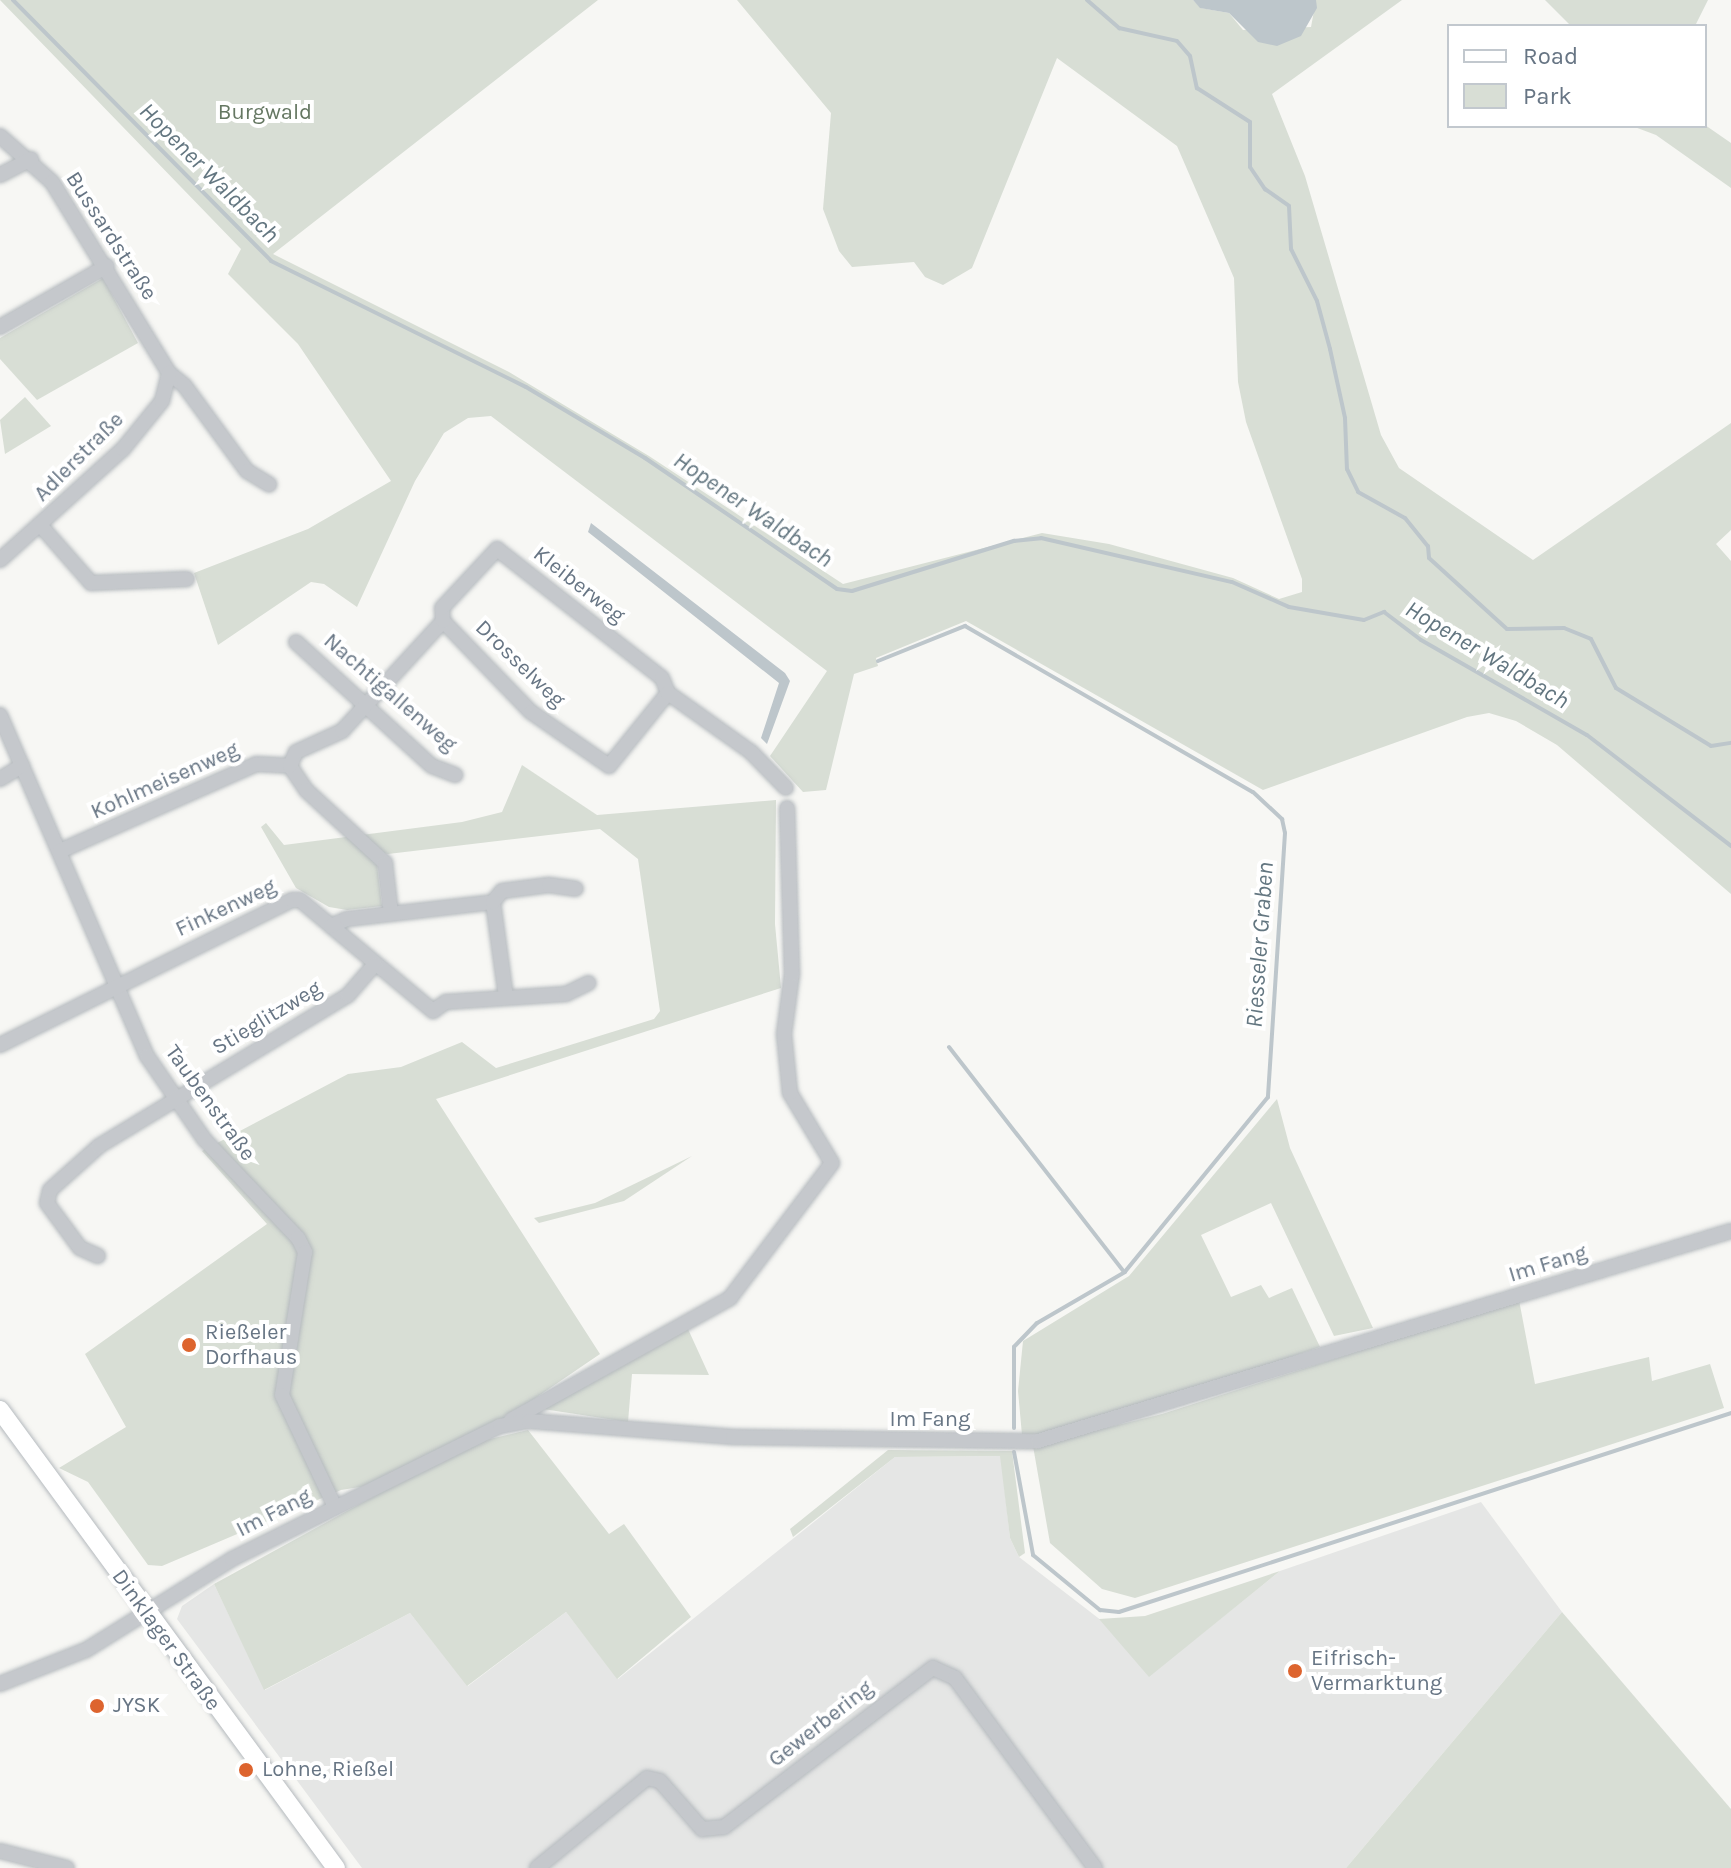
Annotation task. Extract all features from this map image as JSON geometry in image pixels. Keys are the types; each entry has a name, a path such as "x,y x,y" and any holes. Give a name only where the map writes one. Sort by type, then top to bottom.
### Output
{"main road":[{"name":"Dinklager Straße","path":"0,1410 336,1868"}],"street":[{"name":"Bussardstraße","path":"0,136 31,159 72,209 169,373 184,385 247,471 269,484"},
{"path":"0,175 31,159"},
{"path":"0,327 107,266"},
{"name":"Adlerstraße","path":"0,560 41,526 139,431 162,401 169,373"},
{"path":"41,526 91,583 187,579"},
{"name":"Kleiberweg","path":"368,703 443,621 442,608 497,549 662,678 668,693 751,752 786,788"},
{"name":"Drosselweg","path":"443,621 531,712 609,766 668,693"},
{"name":"Nachtigallenweg","path":"296,642 368,703 432,766 455,775"},
{"path":"368,703 342,731 296,752 290,766 306,790 385,863 391,914"},
{"name":"Taubenstraße","path":"0,715 147,1056 175,1101 232,1172 298,1238 305,1252 282,1395 335,1507"},
{"name":"Kohlmeisenweg","path":"60,851 256,764 290,766"},
{"path":"0,779 22,766"},
{"path":"500,1426 730,1298 832,1163 790,1093 784,1034 792,974 787,808"},
{"path":"331,926 391,914 493,902 502,891 549,885 576,889"},
{"name":"Finkenweg","path":"117,987 292,900 300,900 331,926"},
{"path":"493,902 506,997"},
{"path":"331,926 433,1011 446,1002 566,994 589,983"},
{"name":"Stieglitzweg","path":"98,1256 80,1248 47,1195 99,1146 348,995 375,964"},
{"path":"0,1045 117,987"},
{"name":"Im Fang","path":"0,1684 86,1650 181,1587 500,1426 529,1421 733,1437 1038,1441 1731,1231"},
{"name":"Gewerbering","path":"537,1868 647,1778 660,1781 702,1829 724,1827 933,1668 955,1678 1095,1868"},
{"path":"0,1851 67,1868"}],"shaded area":[{"path":"1193,0 1316,0 1317,8 1301,36 1277,46 1258,42 1229,13 1200,8"},
{"path":"591,523 785,673 790,681 767,744 761,738 779,683 588,532"},
{"path":"1001,1456 1010,1538 1019,1557 1115,1631 1149,1676 1280,1571 1481,1502 1562,1612 1346,1868 362,1868 177,1619 182,1606 214,1584 265,1690 410,1613 468,1686 566,1612 618,1679 895,1457"}],"green space":[{"name":"Burgwald","path":"0,0 598,0 273,254 509,372 649,456 843,584 1042,533 1109,544 1233,578 1279,599 1302,592 1302,579 1246,422 1238,382 1234,278 1177,146 1057,58 972,268 943,285 925,277 914,262 852,267 839,251 823,209 831,113 737,0 1193,0 1201,8 1229,13 1243,30 1311,27 1316,0 1402,0 1272,94 1305,176 1381,435 1399,468 1533,560 1731,423 1731,530 1716,544 1731,561 1731,894 1557,745 1516,721 1489,713 1467,717 1263,790 966,621 876,658 878,666 854,674 826,790 803,792 770,756 827,671 491,416 468,418 444,433 415,481 357,607 324,584 311,582 218,645 194,573 308,529 391,481 298,344 228,274 241,249"},
{"path":"1545,0 1708,0 1696,24 1569,24"},
{"path":"1707,126 1731,143 1731,188 1656,135 1637,128"},
{"path":"103,278 138,343 37,400 0,359 0,338"},
{"path":"25,397 51,426 5,454 0,420"},
{"path":"522,765 597,815 776,800 775,924 781,988 436,1099 600,1354 512,1414 366,1486 341,1490 162,1566 148,1565 88,1482 59,1468 126,1427 85,1354 267,1224 202,1151 348,1074 401,1067 462,1042 496,1068 654,1019 660,1011 638,859 600,829 388,854 361,848 377,865 382,906 347,910 329,907 296,888 261,827 266,823 284,845 462,822 502,812"},
{"path":"1277,1099 1290,1148 1373,1328 1334,1336 1271,1203 1201,1235 1231,1297 1261,1285 1269,1298 1292,1288 1320,1347 1146,1406 1045,1434 1022,1435 1018,1391 1023,1341 1129,1276"},
{"path":"692,1156 624,1201 539,1223 534,1218 595,1203"},
{"path":"1519,1300 1535,1384 1649,1357 1652,1381 1710,1364 1724,1408 1135,1598 1102,1589 1050,1543 1033,1446 1162,1414"},
{"path":"688,1329 709,1375 632,1374 628,1422 543,1409"},
{"path":"528,1430 609,1534 624,1524 691,1617 617,1679 566,1612 467,1686 410,1613 264,1690 214,1584 469,1444"},
{"path":"888,1450 1012,1451 1025,1553 1019,1557 1010,1538 1000,1456 895,1457 793,1537 790,1529"},
{"path":"1280,1571 1149,1677 1099,1619 1145,1616"},
{"path":"1562,1612 1731,1809 1731,1868 1346,1868"}],"waterway":[{"name":"Hopener Waldbach","path":"13,0 271,261 526,387 645,458 837,589 852,591 1014,541 1041,538 1232,582 1289,607 1364,620 1384,612 1421,640 1587,735 1731,846"},
{"path":"1087,0 1119,28 1177,41 1190,56 1197,88 1250,122 1250,167 1265,189 1289,206 1291,249 1317,301 1345,418 1347,469 1358,492 1405,518 1428,546 1429,558 1507,629 1564,628 1591,639 1616,688 1711,746 1731,743"},
{"name":"Riesseler Graben","path":"878,661 965,626 1253,792 1282,819 1285,833 1268,1097 1125,1272 1037,1323 1014,1347 1014,1428"},
{"path":"949,1047 1124,1272"},
{"name":"Riesseler Graben","path":"1014,1452 1033,1555 1100,1610 1119,1612 1731,1413"}],"place":[{"name":"Rießeler Dorfhaus","path":"189,1345"},
{"name":"Eifrisch- Vermarktung","path":"1295,1671"},
{"name":"JYSK","path":"97,1706"},
{"name":"Lohne, Rießel","path":"246,1770"}]}
